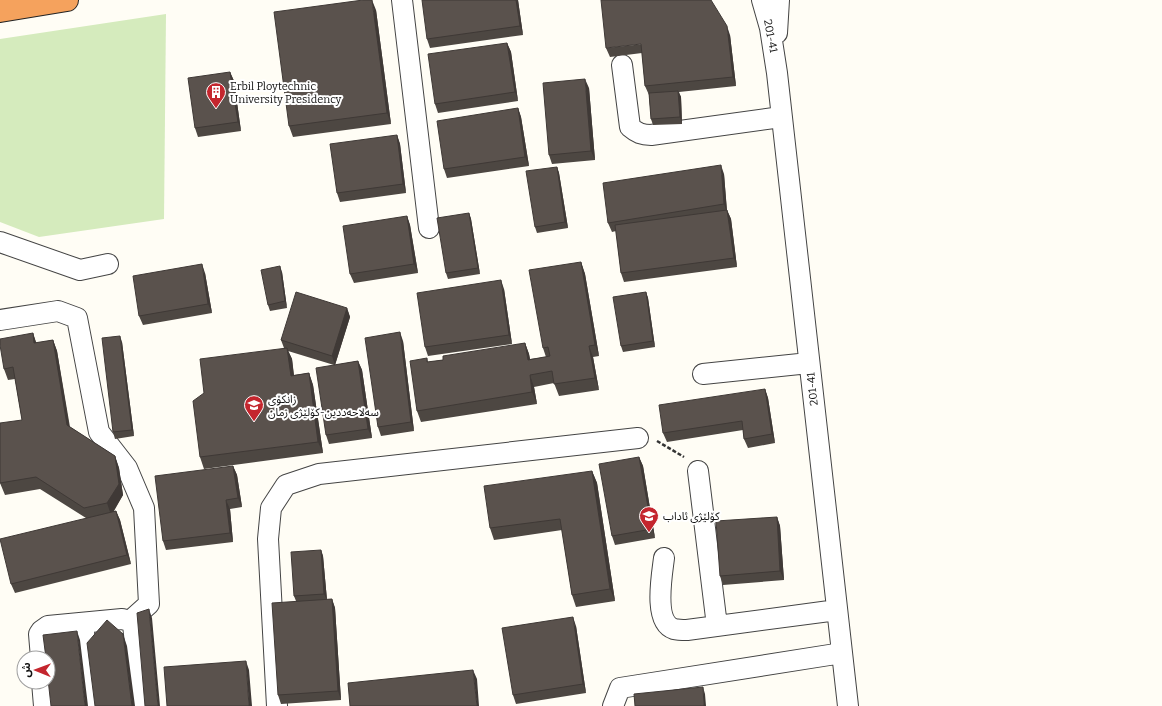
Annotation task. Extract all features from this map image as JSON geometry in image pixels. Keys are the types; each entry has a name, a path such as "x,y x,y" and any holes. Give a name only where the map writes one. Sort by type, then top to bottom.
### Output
{"highway":[{"path":"0,11 67,0"}],"street":[{"path":"402,0 429,228"},
{"name":"201-41","path":"762,0 770,28 777,73 848,706"},
{"name":"201-41","path":"777,73 779,0"},
{"path":"622,65 630,127 636,133 641,135 651,135 781,117"},
{"path":"0,242 80,270 108,264"},
{"path":"0,320 58,311 77,318 100,432 127,468 144,508 149,604 130,621"},
{"path":"703,374 809,363"},
{"path":"277,706 268,538 271,508 286,485 319,474 638,438"},
{"path":"698,470 717,626"},
{"path":"664,558 660,599 663,619 673,629 687,630 837,610"},
{"path":"40,650 39,634 41,630 48,626 122,619 130,621 133,625 142,706"},
{"path":"83,623 92,706"},
{"path":"613,706 620,688 842,653"},
{"path":"43,690 44,706"}],"path":[{"path":"638,438 653,438 691,461 698,470"}],"green space":[{"path":"166,14 164,219 39,237 0,222 0,39"}],"building":[{"path":"372,0 387,113 289,126 274,12"},
{"path":"422,0 516,0 520,26 427,39"},
{"path":"601,0 711,0 727,26 733,77 645,86 641,44 606,48"},
{"path":"507,43 515,92 435,104 428,54"},
{"name":"Erbil Ploytechnic University Presidency","path":"230,72 238,122 195,128 188,78"},
{"path":"585,79 591,151 549,155 543,83"},
{"path":"678,91 680,117 651,119 649,93"},
{"path":"518,108 525,157 444,169 437,121"},
{"path":"397,135 403,184 337,193 330,144"},
{"path":"721,165 724,204 608,223 603,183"},
{"path":"557,167 565,222 535,227 526,171"},
{"path":"727,210 734,258 621,273 615,225"},
{"path":"469,213 478,268 446,273 437,218"},
{"path":"407,216 414,264 350,274 343,226"},
{"path":"581,262 595,345 589,346 595,378 554,384 552,371 530,375 532,392 417,411 410,361 427,358 427,362 443,360 443,356 525,343 528,360 550,356 548,347 543,348 529,270"},
{"path":"202,264 208,304 139,316 133,276"},
{"path":"280,266 285,301 268,305 261,270"},
{"path":"501,280 509,335 425,347 417,293"},
{"path":"296,292 347,308 332,356 281,340"},
{"path":"646,292 653,341 621,346 613,297"},
{"path":"400,332 411,422 378,427 365,338"},
{"path":"33,333 34,343 53,340 67,425 115,456 119,484 107,503 84,508 36,477 0,483 0,423 22,420 13,367 4,369 0,339"},
{"path":"120,336 132,430 113,432 102,338"},
{"path":"287,348 291,376 309,373 318,442 200,457 193,401 204,393 200,359"},
{"path":"358,361 368,429 326,435 316,368"},
{"path":"765,389 772,434 744,439 742,421 663,433 659,405"},
{"path":"639,457 652,529 612,536 599,464"},
{"path":"233,466 238,498 226,500 230,533 163,541 155,476"},
{"path":"592,471 610,589 572,595 560,519 490,528 484,486"},
{"path":"116,511 127,555 11,584 0,539"},
{"path":"777,517 780,571 720,576 716,521"},
{"path":"321,550 324,594 294,596 291,552"},
{"path":"332,599 338,691 278,695 272,603"},
{"path":"149,609 158,706 145,706 137,613"},
{"path":"573,617 583,684 513,695 502,628"},
{"path":"107,620 123,634 132,706 95,706 87,643"},
{"path":"77,631 85,706 51,706 49,690 56,690 56,650 45,650 43,635"},
{"path":"246,661 249,706 167,706 164,667"},
{"path":"473,670 477,706 350,706 348,683"},
{"path":"703,687 704,706 635,706 634,694"}],"place":[{"name":"Erbil Ploytechnic University Presidency","path":"216,109"},
{"name":"زانکۆی سەلاحەددین-کۆلێژی زمان","path":"254,422"},
{"name":"کۆلێژی ئاداب","path":"649,533"}]}
